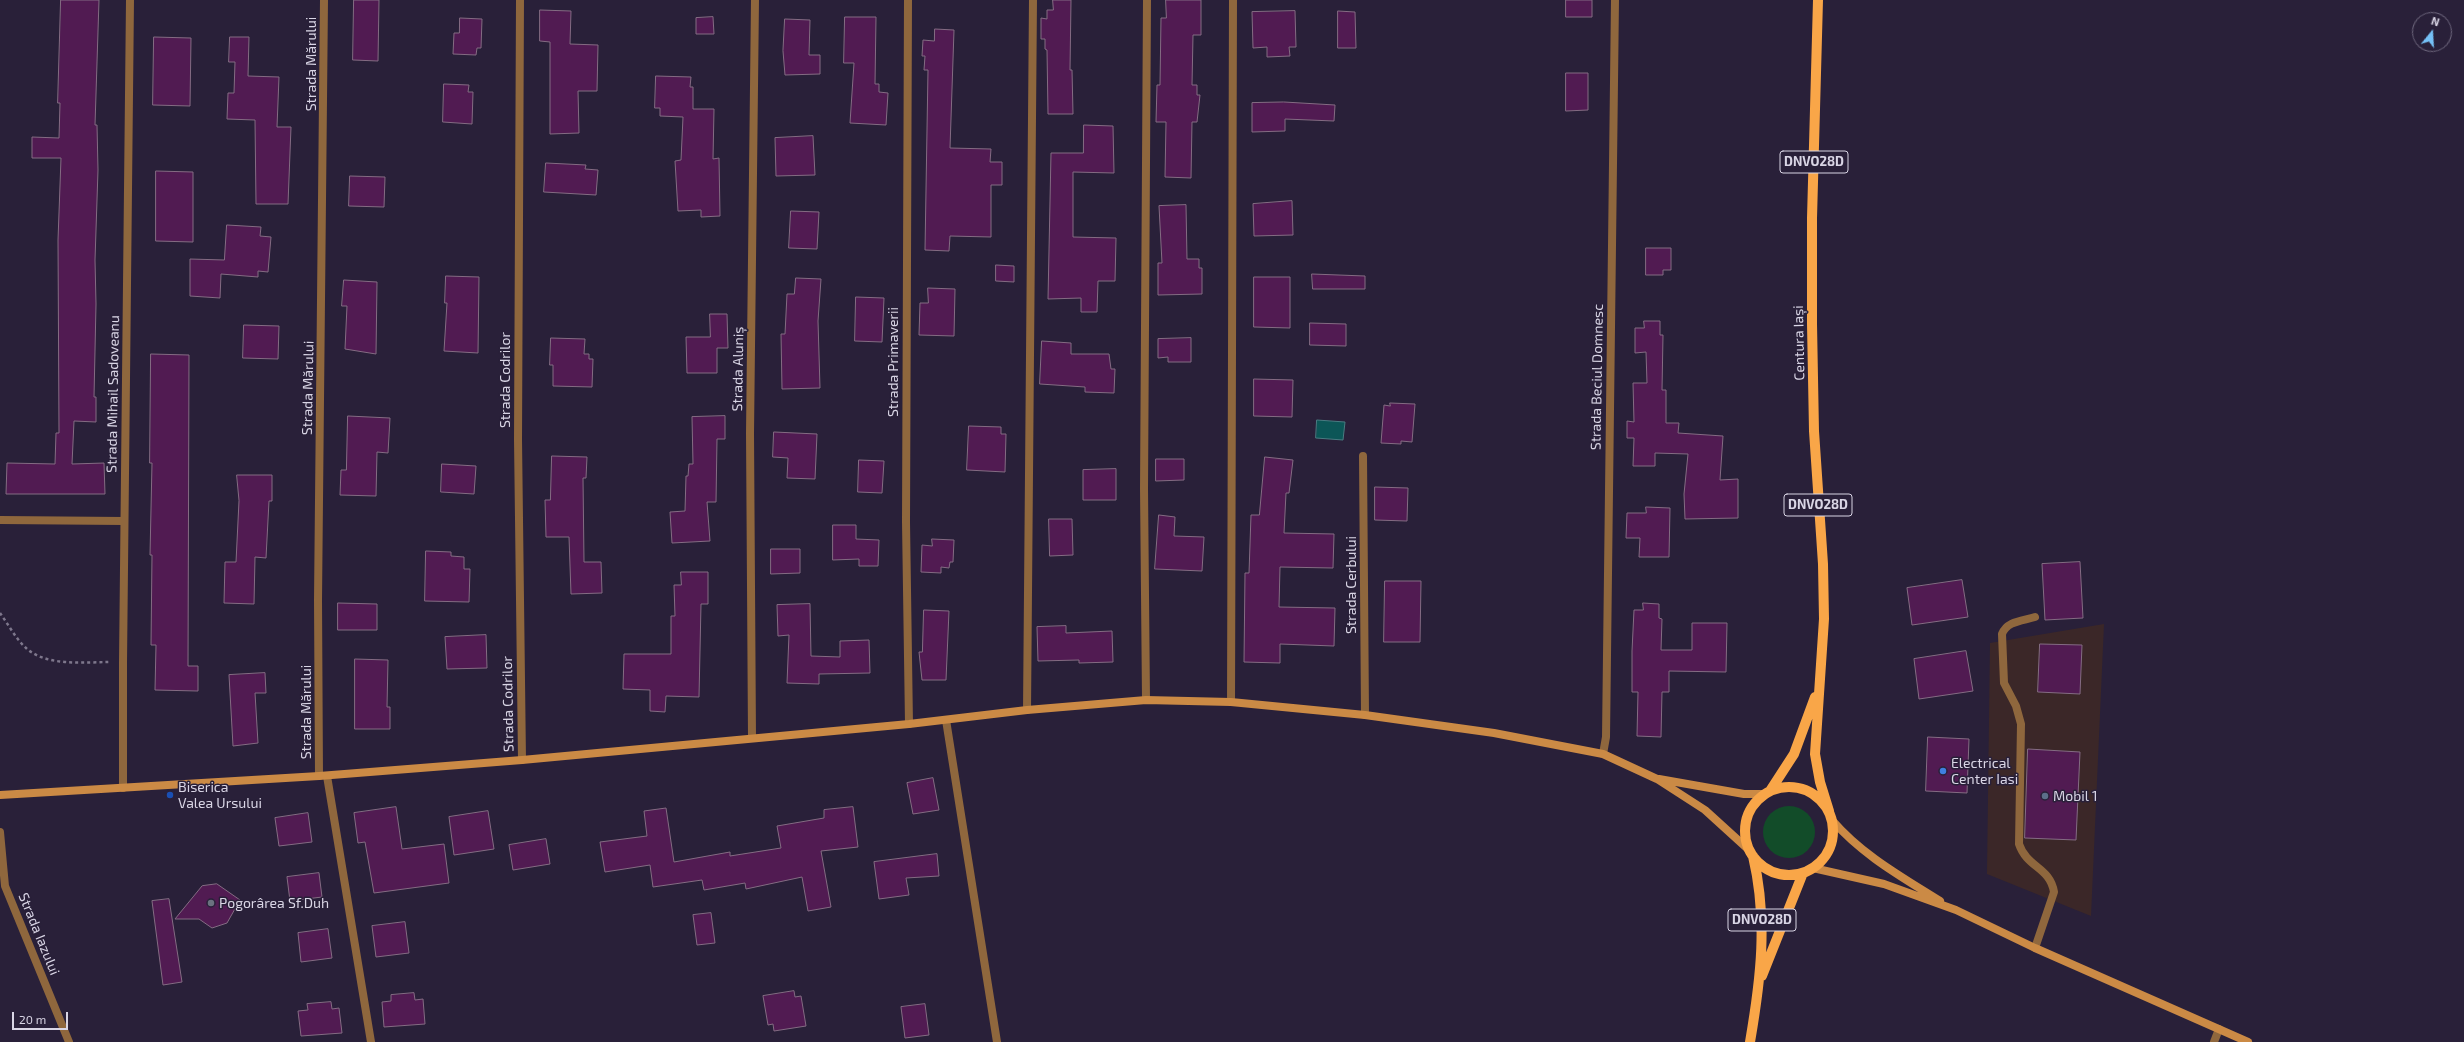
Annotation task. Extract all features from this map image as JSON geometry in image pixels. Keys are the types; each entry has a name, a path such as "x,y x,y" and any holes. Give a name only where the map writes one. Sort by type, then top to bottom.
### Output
{"main road":[{"name":"Centura Iași","path":"1818,0 1812,218 1812,324 1814,431 1823,564 1824,651 1819,686 1815,754 1820,782 1831,815"},
{"name":"Centura Iași","path":"1767,792 1794,754 1819,686"},
{"path":"0,795 323,776 522,760 909,724 1027,710 1146,700 1231,702 1365,715 1494,733 1603,754 1657,779 1704,810 1763,866 1776,873 1789,875 1813,868 1828,852 1833,836 1831,815"},
{"path":"1657,779 1744,794 1767,792 1783,787 1797,787 1810,791 1821,800 1849,839 1896,874 1956,910"},
{"path":"1751,853 1745,835 1746,820 1752,805 1767,792"},
{"name":"DNVO28D","path":"1750,1042 1760,984 1762,904 1751,853"},
{"path":"1813,868 1884,884 1956,910 2036,948 2248,1042"},
{"name":"DNVO28D","path":"1760,984 1803,872"}],"street":[{"name":"Strada Mihail Sadoveanu","path":"123,788 122,662 130,0"},
{"name":"Strada Mărului","path":"324,0 318,600 323,776 371,1042"},
{"name":"Strada Codrilor","path":"520,0 518,439 522,760"},
{"name":"Strada Aluniș","path":"752,738 750,433 755,0"},
{"name":"Strada Primaverii","path":"908,0 906,522 909,724"},
{"path":"1027,710 1033,0"},
{"path":"1146,700 1144,488 1147,0"},
{"path":"1231,702 1233,0"},
{"name":"Strada Beciul Domnesc","path":"1603,754 1606,729 1615,0"},
{"name":"Strada Cerbului","path":"1363,456 1365,715"},
{"path":"0,520 124,521"},
{"path":"2035,617 2011,623 2004,628 2002,634 2004,683 2016,706 2021,724 2019,844 2022,853 2030,862 2047,874 2053,884 2054,892 2036,948"},
{"path":"946,720 997,1042"},
{"name":"Strada Iazului","path":"0,832 5,886 69,1042"},
{"path":"2214,1042 2219,1029"}],"path":[{"path":"0,613 26,648 45,659 70,662 122,662"}],"shaded area":[{"path":"1317,420 1345,422 1343,440 1316,438"},
{"path":"2104,624 2091,916 1987,874 1990,643"},
{"path":"1784,806 1794,806 1808,813 1815,827 1815,837 1808,851 1794,858 1784,858 1774,854 1767,847 1763,837 1763,827 1767,817 1774,810"}],"building":[{"path":"61,0 99,0 95,125 97,125 98,170 95,260 96,304 94,397 96,397 96,422 74,421 72,464 104,463 105,494 6,494 7,463 55,464 56,433 59,433 58,240 61,158 32,158 32,137 59,138 60,103 58,103"},
{"path":"354,0 379,0 378,61 353,60"},
{"path":"1053,0 1071,0 1070,70 1072,70 1073,114 1048,114 1047,50 1045,49 1045,39 1041,39 1041,18 1047,19 1047,10 1053,10"},
{"path":"1166,0 1201,0 1201,35 1193,35 1192,85 1197,85 1197,95 1200,95 1197,122 1192,122 1191,178 1165,177 1166,122 1156,122 1157,85 1160,85 1161,18 1166,18"},
{"path":"1566,0 1592,0 1592,17 1566,17"},
{"path":"540,10 571,11 570,44 598,45 597,91 578,91 579,133 550,134 550,42 540,41"},
{"path":"1295,11 1296,47 1289,47 1290,56 1267,57 1267,47 1253,48 1252,12"},
{"path":"1338,11 1355,12 1356,48 1338,48"},
{"path":"713,17 714,34 696,34 696,18"},
{"path":"845,17 876,17 875,84 879,84 879,92 888,93 886,125 850,123 854,63 844,63"},
{"path":"460,18 482,19 481,48 477,48 476,55 453,54 454,33 459,33"},
{"path":"785,19 810,20 809,55 820,55 820,74 785,75 783,51"},
{"path":"935,29 954,30 950,148 991,149 990,162 1002,162 1002,185 991,185 991,237 950,236 949,251 925,250 928,70 924,70 925,56 922,56 923,40 934,41"},
{"path":"154,37 191,38 190,106 153,105"},
{"path":"230,37 249,37 248,76 279,77 277,127 291,127 288,204 256,204 255,120 227,119 228,93 234,93 235,62 229,62"},
{"path":"1566,73 1588,73 1588,110 1566,111"},
{"path":"656,76 691,77 690,87 693,87 693,109 714,109 713,159 719,158 720,216 701,217 701,210 678,211 675,161 681,160 683,117 660,116 660,108 655,108"},
{"path":"444,84 469,85 468,92 473,92 472,124 443,122"},
{"path":"1284,102 1335,105 1334,121 1285,119 1285,131 1252,132 1252,103"},
{"path":"1084,125 1113,126 1114,173 1073,172 1073,237 1116,238 1115,281 1098,281 1097,312 1081,312 1081,298 1048,299 1051,153 1083,153"},
{"path":"813,136 815,175 776,176 775,138"},
{"path":"546,163 586,165 585,169 598,170 596,195 544,192"},
{"path":"156,171 193,172 193,242 156,241"},
{"path":"350,176 385,177 384,207 349,206"},
{"path":"1292,201 1293,235 1254,236 1253,204"},
{"path":"1186,205 1187,259 1199,259 1199,268 1202,268 1202,294 1158,295 1158,263 1162,263 1159,206"},
{"path":"791,211 819,212 817,249 789,248"},
{"path":"227,225 261,227 260,236 271,237 268,272 258,271 258,277 221,274 220,298 190,296 190,259 224,260"},
{"path":"1646,248 1671,248 1671,270 1663,270 1663,275 1646,275"},
{"path":"996,265 1014,266 1014,282 996,281"},
{"path":"1312,274 1365,276 1365,289 1313,289"},
{"path":"446,276 479,277 478,353 444,351 447,303 445,303"},
{"path":"1254,277 1290,277 1290,328 1254,327"},
{"path":"796,278 821,279 818,321 820,388 782,389 781,334 785,334 787,294 794,294"},
{"path":"344,280 377,282 376,354 345,349 347,306 342,306"},
{"path":"928,288 955,289 954,336 919,335 920,303 928,303"},
{"path":"856,297 884,298 882,342 855,341"},
{"path":"710,314 727,314 728,348 717,348 717,373 687,373 686,337 710,337"},
{"path":"1644,321 1660,321 1660,335 1663,335 1662,390 1666,390 1666,423 1679,423 1678,433 1723,436 1720,480 1738,479 1738,518 1685,519 1684,494 1688,454 1655,453 1655,466 1633,466 1634,438 1627,438 1627,421 1634,422 1633,383 1647,383 1646,352 1635,353 1635,328 1644,328"},
{"path":"1310,323 1346,324 1346,346 1310,345"},
{"path":"244,325 279,326 278,359 243,358"},
{"path":"551,338 585,339 584,354 589,354 589,359 593,359 592,387 553,386 553,365 550,365"},
{"path":"1191,338 1191,362 1168,362 1168,357 1158,358 1158,339"},
{"path":"1042,341 1071,343 1071,354 1109,354 1111,369 1115,369 1114,393 1085,392 1085,387 1040,384"},
{"path":"151,354 189,355 188,666 198,666 198,691 155,690 156,645 151,645"},
{"path":"1254,379 1293,380 1292,417 1254,416"},
{"path":"1390,403 1415,404 1412,442 1401,441 1401,444 1381,443 1384,405 1390,406"},
{"path":"348,416 390,418 388,453 377,452 376,496 340,495 341,470 346,470"},
{"path":"725,416 725,439 717,439 716,502 707,502 710,541 672,543 670,512 685,511 686,476 688,476 689,464 693,464 692,417"},
{"path":"969,426 1001,427 1001,434 1006,434 1005,472 967,470"},
{"path":"774,432 817,434 815,479 787,478 788,458 773,457"},
{"path":"552,456 587,457 586,478 583,478 584,562 601,562 602,593 571,594 569,537 546,537 545,500 550,500"},
{"path":"1265,457 1293,460 1289,493 1286,493 1284,533 1334,534 1333,568 1280,567 1279,607 1335,608 1334,646 1280,644 1280,663 1244,662 1245,573 1249,573 1251,515 1259,515"},
{"path":"1156,459 1184,459 1184,480 1156,481"},
{"path":"859,460 884,461 882,493 858,492"},
{"path":"442,464 476,466 474,494 441,492"},
{"path":"1116,469 1116,500 1083,500 1083,470"},
{"path":"237,475 272,475 272,501 269,501 266,558 255,557 254,604 224,603 225,562 236,562 239,501"},
{"path":"1375,487 1408,488 1407,521 1375,520"},
{"path":"1646,507 1670,508 1669,557 1639,557 1640,538 1626,538 1627,513 1646,513"},
{"path":"1159,515 1175,517 1174,536 1204,537 1202,571 1155,569"},
{"path":"1049,519 1072,519 1073,555 1050,556"},
{"path":"833,525 856,525 856,539 879,540 878,566 859,566 859,559 833,560"},
{"path":"932,539 954,540 953,562 950,562 949,568 941,567 941,573 921,572 922,545 932,546"},
{"path":"771,549 800,549 800,573 771,574"},
{"path":"426,551 451,552 451,556 464,557 464,569 470,569 469,602 425,601"},
{"path":"2080,562 2083,618 2045,620 2042,564"},
{"path":"681,572 708,572 708,604 701,604 699,697 666,696 665,712 650,711 650,690 623,689 624,654 671,654 671,616 675,616 674,585 681,585"},
{"path":"1962,580 1968,617 1912,625 1907,588"},
{"path":"1385,581 1421,581 1420,642 1384,642"},
{"path":"338,603 377,604 377,630 338,630"},
{"path":"1643,603 1659,604 1659,618 1662,619 1661,650 1692,650 1692,623 1727,623 1726,672 1669,671 1669,692 1662,692 1661,737 1637,736 1638,692 1632,692 1632,651 1634,610 1643,610"},
{"path":"810,604 811,656 840,657 840,641 869,640 870,673 819,674 819,684 787,683 789,635 778,636 777,605"},
{"path":"924,610 949,611 946,680 922,680 919,652 922,652"},
{"path":"1066,626 1066,633 1112,631 1113,662 1079,663 1079,660 1038,661 1037,627"},
{"path":"486,635 487,668 447,669 445,637"},
{"path":"2040,644 2082,645 2080,694 2038,692"},
{"path":"1966,651 1973,691 1919,699 1914,659"},
{"path":"355,659 388,660 387,707 390,707 390,729 355,729"},
{"path":"265,673 266,693 255,693 258,743 233,746 229,675"},
{"path":"1928,737 1969,739 1967,793 1926,791"},
{"path":"2028,749 2080,752 2076,840 2025,838"},
{"path":"933,778 939,810 913,814 907,783"},
{"path":"396,807 402,849 444,844 449,883 374,893 365,842 358,843 354,813"},
{"path":"853,807 858,847 821,851 831,907 808,911 802,877 746,889 745,883 704,890 702,880 653,887 650,865 605,872 600,842 647,836 644,811 666,808 674,862 730,852 730,856 781,848 777,826 824,818 824,810"},
{"path":"488,811 494,849 454,855 449,817"},
{"path":"308,813 312,842 279,846 275,818"},
{"path":"546,839 550,864 513,870 509,845"},
{"path":"937,854 939,876 906,878 909,895 879,899 874,862"},
{"path":"319,873 322,897 290,901 287,877"},
{"name":"Pogorârea Sf.Duh","path":"217,884 240,900 227,923 212,928 199,919 175,919 202,886"},
{"path":"169,899 182,982 163,985 152,901"},
{"path":"711,913 715,943 697,945 693,915"},
{"path":"405,922 409,953 376,957 372,926"},
{"path":"328,929 332,958 301,962 298,933"},
{"path":"794,991 795,997 801,996 806,1026 774,1031 773,1024 768,1025 763,996"},
{"path":"414,993 415,1000 423,999 425,1024 384,1027 382,1002 391,1001 391,995"},
{"path":"331,1002 332,1009 339,1008 342,1033 301,1036 298,1011 308,1010 307,1004"},
{"path":"925,1004 929,1035 905,1038 901,1007"}],"place":[{"name":"Electrical Center Iasi","path":"1943,771"},
{"name":"Biserica Valea Ursului","path":"170,795"},
{"name":"Mobil 1","path":"2045,796"},
{"name":"Pogorârea Sf.Duh","path":"211,903"}]}
